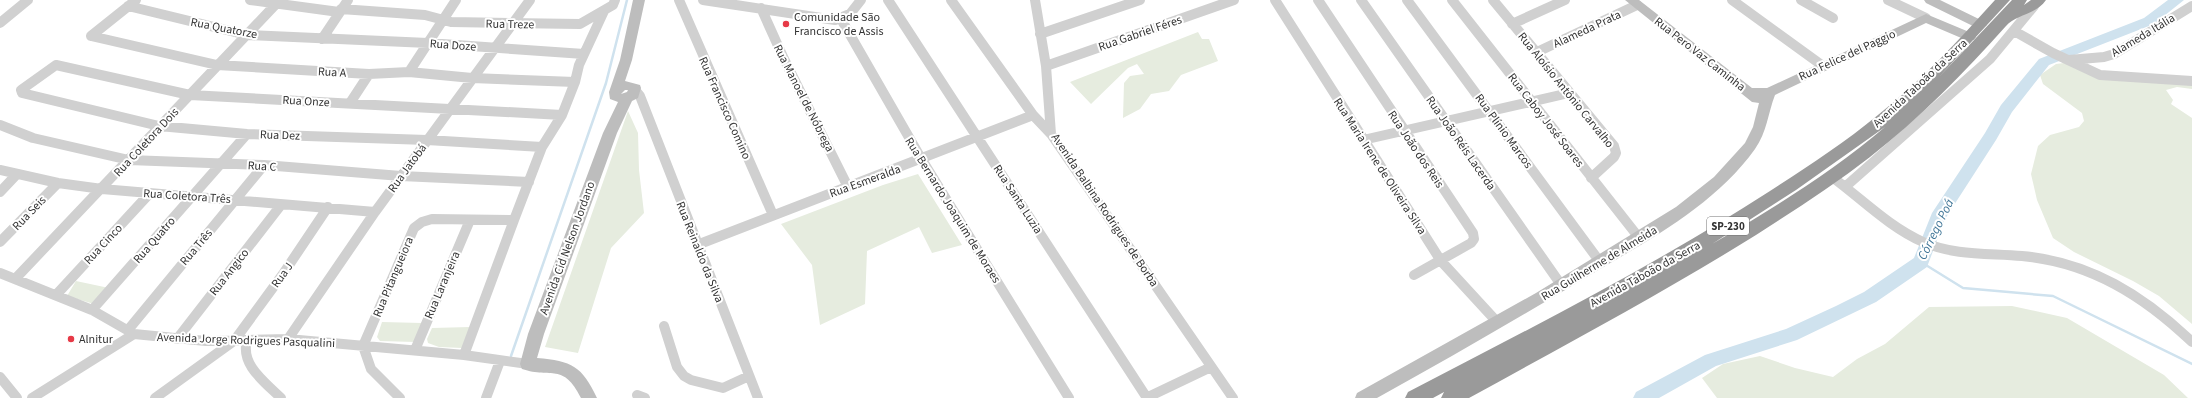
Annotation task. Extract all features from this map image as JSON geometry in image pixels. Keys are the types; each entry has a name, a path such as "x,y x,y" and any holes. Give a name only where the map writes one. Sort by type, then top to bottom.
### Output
{"highway":[{"name":"Avenida Taboão da Serra","path":"1415,398 1656,269 1730,225 1837,154 1884,118 1924,83 1976,31 2003,0"},
{"name":"Avenida Taboão da Serra","path":"1452,398 1654,288 1776,214 1838,182 1866,151 1933,92 1964,62 2020,0"},
{"path":"2002,20 2037,3"}],"street":[{"path":"0,23 28,0"},
{"path":"128,6 136,0"},
{"name":"Rua Treze","path":"250,0 340,10 425,15 451,22 514,24 580,24 604,11"},
{"path":"322,39 348,0"},
{"path":"409,72 441,20 456,0"},
{"name":"Rua Jatobá","path":"288,339 427,140 514,24 530,0"},
{"name":"Avenida Cid Nelson Jordano","path":"528,364 536,334 625,93 626,60 639,0"},
{"name":"Rua Francisco Comino","path":"679,0 773,215"},
{"path":"703,0 841,19 854,11 861,0"},
{"name":"Rua Santa Luzia","path":"888,0 1147,398"},
{"path":"951,0 1033,115 1051,134"},
{"path":"1027,0 1037,15"},
{"name":"Avenida Balbina Rodrigues de Borba","path":"1035,0 1046,66 1051,134 1211,367 1234,398"},
{"path":"1040,34 1140,0"},
{"name":"Rua Gabriel Féres","path":"1046,66 1234,0"},
{"name":"Rua Maria Irene de Oliveira Silva","path":"1275,0 1441,260 1498,323"},
{"name":"Rua João dos Reis","path":"1318,0 1473,234 1474,239 1471,244 1414,275"},
{"name":"Rua João Réis Lacerda","path":"1361,0 1562,286"},
{"name":"Rua Plínio Marcos","path":"1407,0 1600,262"},
{"name":"Rua Caboy José Soares","path":"1452,0 1640,239"},
{"name":"Rua Aloísio Antônio Carvalho","path":"1493,0 1616,150 1614,156 1592,178"},
{"path":"1512,24 1565,0"},
{"path":"1732,0 1823,66"},
{"path":"1801,0 1833,18"},
{"path":"1888,0 1939,24 1976,31"},
{"path":"1930,0 1950,9 1976,31"},
{"path":"464,355 542,147 562,114 575,82 579,65 604,11 614,2"},
{"name":"Alameda Prata","path":"1537,52 1634,2"},
{"name":"Rua Pero Vaz Caminha","path":"1634,2 1751,93"},
{"path":"2037,3 1990,60 1947,100 1838,182 1875,213 1915,238 1939,247 1964,253 2024,256 2082,267 2133,293 2192,342"},
{"name":"Rua Coletora Dois","path":"16,278 276,4"},
{"name":"Rua Quatorze","path":"128,6 248,35 322,39"},
{"name":"Rua A","path":"128,6 91,36 217,65 369,74 409,72 472,78 575,82"},
{"name":"Alameda Itália","path":"2061,57 2104,57 2114,54 2192,6"},
{"name":"Rua Manoel de Nóbrega","path":"761,8 784,59 848,187"},
{"path":"1939,24 1947,23 1953,19 1950,9"},
{"name":"Rua Felice del Paggio","path":"1769,92 1926,18"},
{"name":"Rua Bernardo Joaquim de Moraes","path":"841,19 922,160 1069,398"},
{"path":"2012,33 2041,50 2061,57 2100,75 2192,81"},
{"name":"Rua Doze","path":"322,39 428,43 584,54"},
{"name":"Avenida Cid Nelson Jordano","path":"625,93 626,60"},
{"name":"Rua Onze","path":"21,92 54,65 190,95 562,114"},
{"path":"350,103 369,74"},
{"name":"Rua Dez","path":"21,92 159,126 247,134 427,140 542,147"},
{"path":"1751,93 1769,92"},
{"name":"Rua Guilherme de Almeida","path":"1363,398 1498,323 1640,239 1720,179 1740,158 1757,136 1763,107 1769,92"},
{"name":"Rua Reinaldo da Silva","path":"625,93 643,105 758,398"},
{"path":"1363,140 1569,93"},
{"path":"1751,93 1763,107"},
{"name":"Rua Esmeralda","path":"697,245 773,215 922,160 1033,115"},
{"name":"Rua C","path":"0,125 33,138 129,160 264,165 402,176 529,182"},
{"name":"Rua Quatro","path":"92,310 247,134"},
{"name":"Rua Três","path":"32,398 131,332 235,199 264,165"},
{"name":"Rua Coletora Três","path":"0,170 58,183 102,189 376,212"},
{"path":"0,192 17,174"},
{"name":"Rua Seis","path":"0,242 58,183"},
{"name":"Rua Cinco","path":"56,295 150,193"},
{"name":"Rua Angico","path":"177,339 281,205"},
{"name":"Rua J","path":"155,398 234,340 283,274 328,207"},
{"name":"Rua Pitangueiora","path":"363,346 414,228 422,222 432,219 514,220"},
{"name":"Rua Laranjeira","path":"415,350 470,220"},
{"name":"Avenida Jorge Rodrigues Pasqualini","path":"0,273 16,278 92,310 131,332 177,339 288,339 464,355 528,364"},
{"path":"664,326 677,367 684,376 691,380 724,388 749,376"},
{"path":"247,340 244,352 255,372 281,398"},
{"path":"363,346 365,363 369,369 400,398"},
{"path":"486,398 500,361"},
{"path":"528,364 562,367 569,370 577,376 589,398"},
{"path":"1147,398 1211,367"},
{"path":"0,377 17,398"}],"shaded area":[{"path":"1198,32 1202,39 1209,39 1218,61 1181,75 1169,91 1151,94 1140,109 1123,118 1124,83 1130,76 1144,74 1137,64 1128,68 1091,104 1070,82"},
{"path":"2064,63 2092,72 2192,78 2192,89 2177,87 2166,90 2173,100 2171,104 2192,118 2192,324 2159,296 2133,281 2074,252 2053,238 2037,200 2031,174 2038,146 2050,135 2079,127 2084,121 2082,113 2043,84 2040,75 2056,64"},
{"path":"628,111 638,133 639,170 644,213 611,248 578,353 545,347"},
{"path":"918,174 962,245 932,253 919,227 867,251 865,304 820,325 812,265 781,224 883,185"},
{"path":"76,281 109,288 94,304 67,296"},
{"path":"2012,306 2067,318 2164,375 2188,398 1717,398 1702,378 1723,364 1760,356 1795,368 1833,377 1857,359 1885,344 1929,307"},
{"path":"382,322 422,323 415,342 380,341 377,337"},
{"path":"470,327 462,348 439,347 428,343 427,339 432,328"}],"waterway":[{"path":"511,356 606,83 627,0"},
{"name":"Córrego Poá","path":"1642,398 1711,360 1791,335 1842,311 1870,297 1921,262 1938,217 1991,136 2006,109 2044,62 2149,21 2177,0"},
{"path":"1921,262 1963,288 2053,296 2192,364"}],"place":[{"name":"Comunidade São Francisco de Assis","path":"786,24"},
{"name":"Alnitur","path":"71,339"}]}
